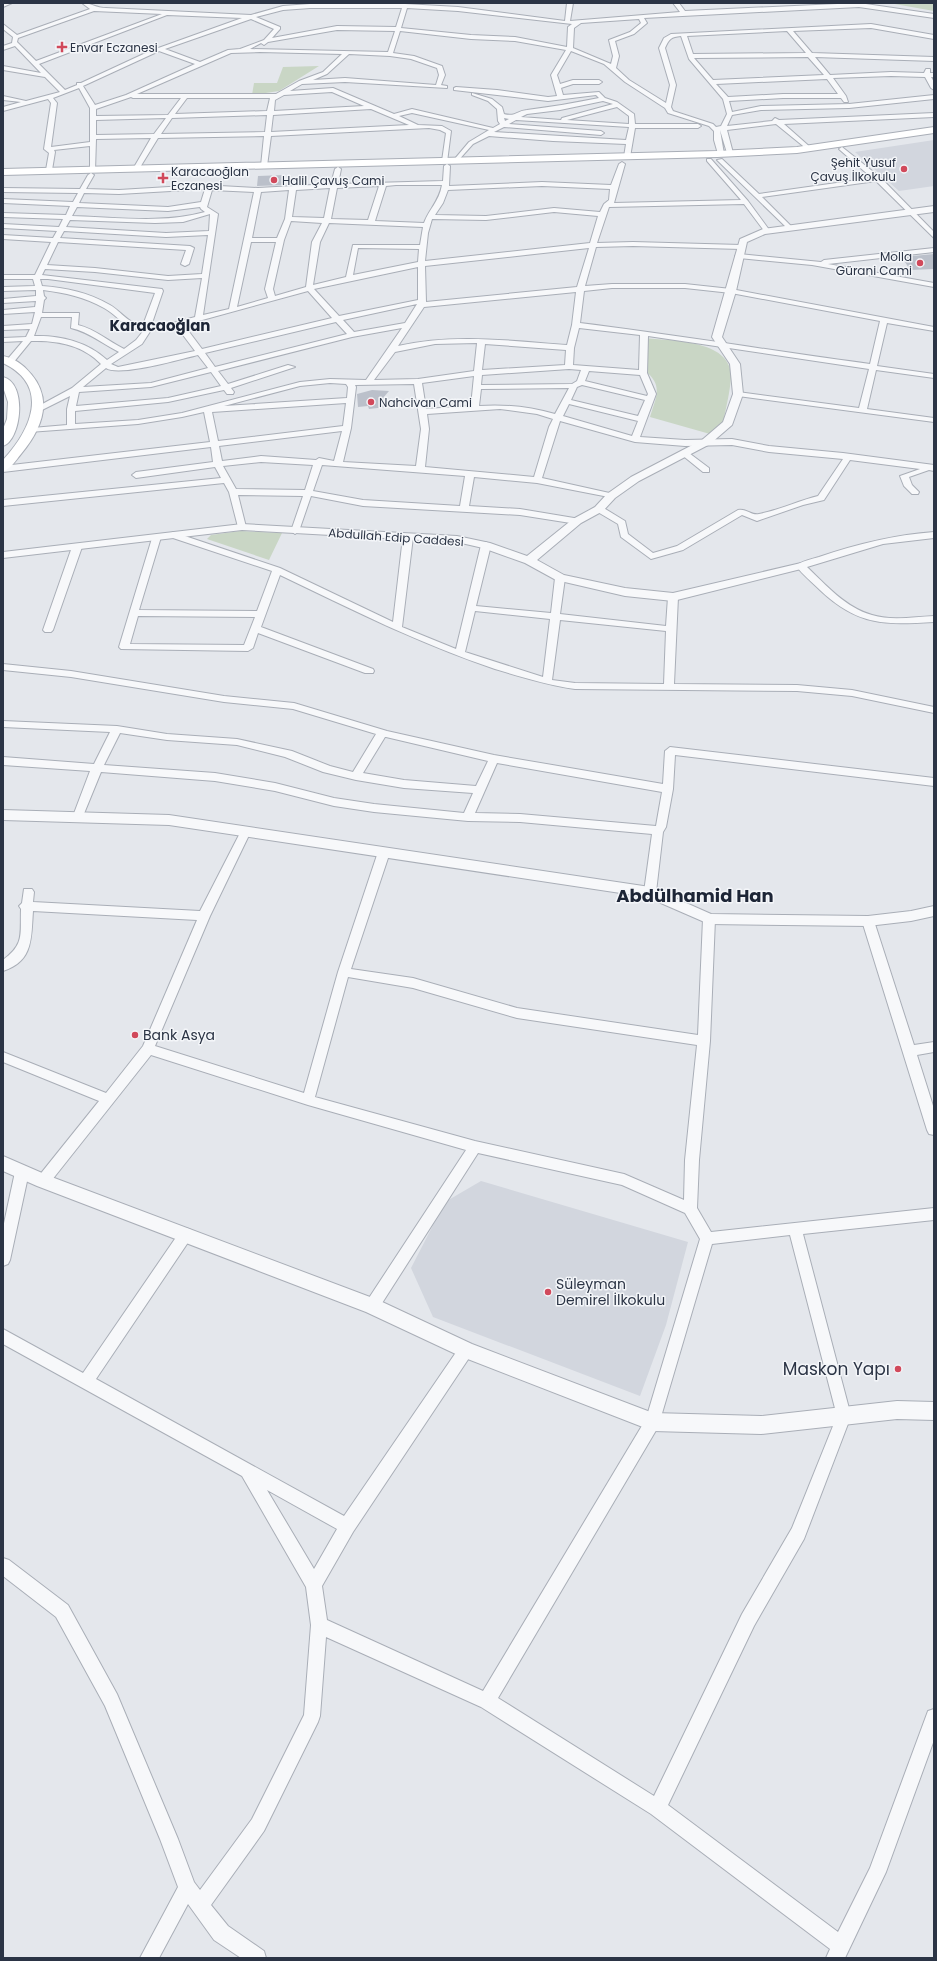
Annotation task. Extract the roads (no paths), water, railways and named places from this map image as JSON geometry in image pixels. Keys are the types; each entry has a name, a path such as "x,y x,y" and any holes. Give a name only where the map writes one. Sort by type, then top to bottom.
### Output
{"main road":[{"path":"3,178 136,168 710,160 724,156 808,148 934,130"},
{"path":"3,172 49,170 92,172 338,170 446,164 456,161 625,161 724,156 802,155 934,136"},
{"path":"3,468 18,452 32,430 39,408 36,389 26,373 7,360"},
{"path":"3,380 7,384 8,397 15,404 14,419 3,442"}],"street":[{"path":"3,4 9,3"},
{"path":"85,3 94,9"},
{"path":"567,23 570,3"},
{"path":"676,3 684,13"},
{"path":"3,111 64,92 79,84 161,50 284,5 405,6 458,10 567,23 641,17 673,20 684,13 859,6 934,16"},
{"path":"390,54 405,6"},
{"path":"3,48 14,41 94,9 251,17 278,28 255,50"},
{"path":"35,63 170,13"},
{"path":"613,68 616,56 612,40 641,28 644,23 641,17"},
{"path":"673,20 673,35"},
{"path":"561,98 554,75 570,49 571,27 579,23"},
{"path":"668,107 673,85 662,48 666,39 673,35 788,30 870,23 934,37"},
{"path":"3,26 14,41 64,92"},
{"path":"240,51 265,42 337,28 399,29 455,39 515,40 570,49 606,63 622,75 627,81 668,107 670,112 713,127 717,131 724,156 758,196 790,228"},
{"path":"788,30 828,77 849,106"},
{"path":"683,34 691,56 710,82 726,99 730,114 723,128 724,156"},
{"path":"161,50 200,64"},
{"path":"93,108 128,96 230,51 255,50 390,54 412,57 440,67 442,75 438,86"},
{"path":"934,52 931,59 931,75 934,88"},
{"path":"264,166 272,99 301,82 325,73 347,53"},
{"path":"691,56 809,54 931,59"},
{"path":"3,68 48,76"},
{"path":"710,82 891,74 931,75"},
{"path":"301,82 345,80 438,86 548,99 594,92 598,93 603,99 617,105 632,115 632,125 625,161 614,187 612,200 606,205 602,214 580,290 576,325 570,348 569,367"},
{"path":"557,87 573,82 599,82"},
{"path":"7,360 30,338 42,298 41,288 36,281 44,267 55,241 92,172 93,108 89,104 83,89 79,84"},
{"path":"456,89 490,100 500,108 501,121 503,125"},
{"path":"128,96 279,95 333,90 417,126"},
{"path":"136,168 146,149 186,95"},
{"path":"47,149 54,103 49,96"},
{"path":"726,99 751,99 783,96 843,96"},
{"path":"730,114 761,108 849,106 934,97"},
{"path":"3,98 30,102"},
{"path":"456,161 468,146 524,112 560,108 603,99"},
{"path":"751,99 808,148"},
{"path":"555,122 617,105"},
{"path":"93,118 270,113 371,107"},
{"path":"394,116 412,110 493,132 553,139 629,142"},
{"path":"501,115 555,122 723,128 778,122 934,115"},
{"path":"503,125 607,133"},
{"path":"47,149 93,141 157,136 268,134 399,129 417,126 442,128 449,132 446,164 446,186 440,203 429,217 426,225 421,264 421,303 409,325 368,384"},
{"path":"622,134 630,134"},
{"path":"47,149 52,152 49,170"},
{"path":"842,149 879,179 914,212 934,236"},
{"path":"710,160 746,202 767,231"},
{"path":"309,288 316,242 327,220 338,170"},
{"path":"758,196 879,179"},
{"path":"3,190 82,191 209,187 258,190 383,184 446,186 457,189 542,184 614,187"},
{"path":"371,222 383,184"},
{"path":"199,319 215,214 203,208 209,187"},
{"path":"272,299 269,289 280,240 288,219 293,189"},
{"path":"233,310 258,190"},
{"path":"3,201 168,209 204,204"},
{"path":"606,205 746,202"},
{"path":"529,561 577,521 599,509 611,496 634,479 706,442 728,424 738,394 735,364 717,337 731,291 743,241 767,231 934,209"},
{"path":"429,217 486,218 554,210 602,214"},
{"path":"3,215 155,221 183,220 211,212"},
{"path":"288,219 426,225"},
{"path":"3,226 166,235 212,232"},
{"path":"3,237 190,248 185,264"},
{"path":"247,240 280,240"},
{"path":"3,289 41,288 70,290 108,307 124,321 136,327 166,327 349,278 421,264 593,245 633,244 740,251 934,285"},
{"path":"349,278 354,246 424,247"},
{"path":"812,264 934,250"},
{"path":"44,267 94,270 168,278 206,276"},
{"path":"3,277 38,277 159,291 147,328 139,342 106,364 75,390 39,408"},
{"path":"3,340 30,338 71,342 97,355 110,368 118,369 200,352 338,319 421,303 612,286 652,285 685,286 731,291 934,328"},
{"path":"309,288 352,335"},
{"path":"3,302 42,298"},
{"path":"3,312 38,312 76,315 74,326 86,329 104,342 125,352"},
{"path":"863,410 884,320"},
{"path":"179,324 237,401"},
{"path":"75,390 151,385 352,335 409,325"},
{"path":"576,325 684,338 724,346 934,376"},
{"path":"3,328 34,326"},
{"path":"635,439 643,420 642,417 652,394 643,373 644,333"},
{"path":"392,350 438,342 481,342 570,348"},
{"path":"475,407 481,342"},
{"path":"71,409 168,400 226,387 291,367"},
{"path":"208,410 300,384 330,381 368,384 418,381 477,373 569,367 643,373"},
{"path":"537,480 554,427 586,368"},
{"path":"418,381 424,412 425,429 420,469"},
{"path":"338,463 347,428 352,387 349,382"},
{"path":"478,387 577,384 650,399"},
{"path":"71,427 71,409 75,390"},
{"path":"738,394 934,420"},
{"path":"32,430 138,422 208,410 350,400"},
{"path":"567,401 643,420"},
{"path":"424,412 500,406 538,412 635,439 685,443 732,442 769,449 848,457 934,469"},
{"path":"208,410 213,444 218,464 225,480 233,492 242,527"},
{"path":"3,468 347,428"},
{"path":"685,454 706,470"},
{"path":"599,509 622,523 624,535 651,556 680,548 741,512 757,518 821,498 848,457"},
{"path":"136,475 262,459 319,461 537,480 611,496"},
{"path":"295,530 319,461"},
{"path":"915,492 908,486 904,476 914,472 934,469"},
{"path":"464,508 470,474"},
{"path":"3,503 225,480"},
{"path":"233,492 309,493 363,503 520,512 577,521"},
{"name":"Abdullah Edip Caddesi","path":"3,554 77,547 242,527 457,539 486,545 529,561 560,578 625,592 673,597 801,566"},
{"path":"173,535 277,570 397,628 460,654 547,682 575,686 797,688 852,693 934,710"},
{"path":"934,535 919,536 857,547 801,566 837,600 861,615 880,620 934,620"},
{"path":"156,537 124,647 248,648 277,570"},
{"path":"397,628 408,537"},
{"path":"460,654 486,545"},
{"path":"48,630 77,547"},
{"path":"547,682 560,578"},
{"path":"669,686 673,597"},
{"path":"472,608 555,618 671,629"},
{"path":"135,613 261,614"},
{"path":"256,629 369,671"},
{"path":"3,667 71,674 224,699 294,706 382,733 494,759 668,789"},
{"path":"3,724 117,729 166,737 237,742 288,754 327,769 356,776 404,784 480,790"},
{"path":"78,816 97,768 117,729"},
{"path":"356,776 382,733"},
{"path":"650,892 658,831 661,827 668,789 670,751 934,782"},
{"path":"468,817 494,759"},
{"path":"3,761 215,777 275,787 334,802 374,808 468,817 520,818 658,831"},
{"path":"3,815 78,816 169,820 246,831 650,892 709,919 868,921 911,916 934,911"},
{"path":"43,1181 148,1048 204,916 246,831"},
{"path":"308,1100 344,972 384,852"},
{"path":"3,966 18,955 25,945 25,906 28,892"},
{"path":"25,906 204,916"},
{"path":"487,1701 521,1641 653,1422 707,1238 690,1209 692,1160 704,1042 709,919"},
{"path":"868,921 934,1130"},
{"path":"344,972 413,983 517,1013 704,1042"},
{"path":"910,1051 934,1047"},
{"path":"148,1048 308,1100 475,1147 624,1180 690,1209"},
{"path":"3,1057 108,1099"},
{"path":"372,1306 475,1147"},
{"path":"3,1163 43,1181 186,1234 372,1306 466,1350 653,1422 760,1425 897,1410 934,1411"},
{"path":"3,1260 22,1172"},
{"path":"707,1238 934,1214"},
{"path":"657,1808 748,1620 798,1533 844,1416 795,1228"},
{"path":"86,1381 186,1234"},
{"path":"3,1336 245,1468 347,1526"},
{"path":"314,1585 347,1526 466,1350"},
{"path":"200,1905 258,1825 312,1716 319,1625 314,1585 245,1468"},
{"path":"3,1566 62,1611 111,1700 169,1839 187,1888 221,1933 257,1958"},
{"path":"319,1625 487,1701 657,1808 838,1952 877,1872 934,1717"},
{"path":"149,1958 187,1888"}],"place":[{"name":"Envar Eczanesi","path":"62,47"},
{"name":"Şehit Yusuf Çavuş İlkokulu","path":"904,169"},
{"name":"Karacaoğlan Eczanesi","path":"163,178"},
{"name":"Halil Çavuş Cami","path":"274,180"},
{"name":"Molla Gürani Cami","path":"920,263"},
{"name":"Nahcivan Cami","path":"371,402"},
{"name":"Bank Asya","path":"135,1035"},
{"name":"Süleyman Demirel İlkokulu","path":"548,1292"},
{"name":"Maskon Yapı","path":"898,1369"}],"district":[{"name":"Karacaoğlan","path":"160,325"},
{"name":"Abdülhamid Han","path":"695,895"}]}
